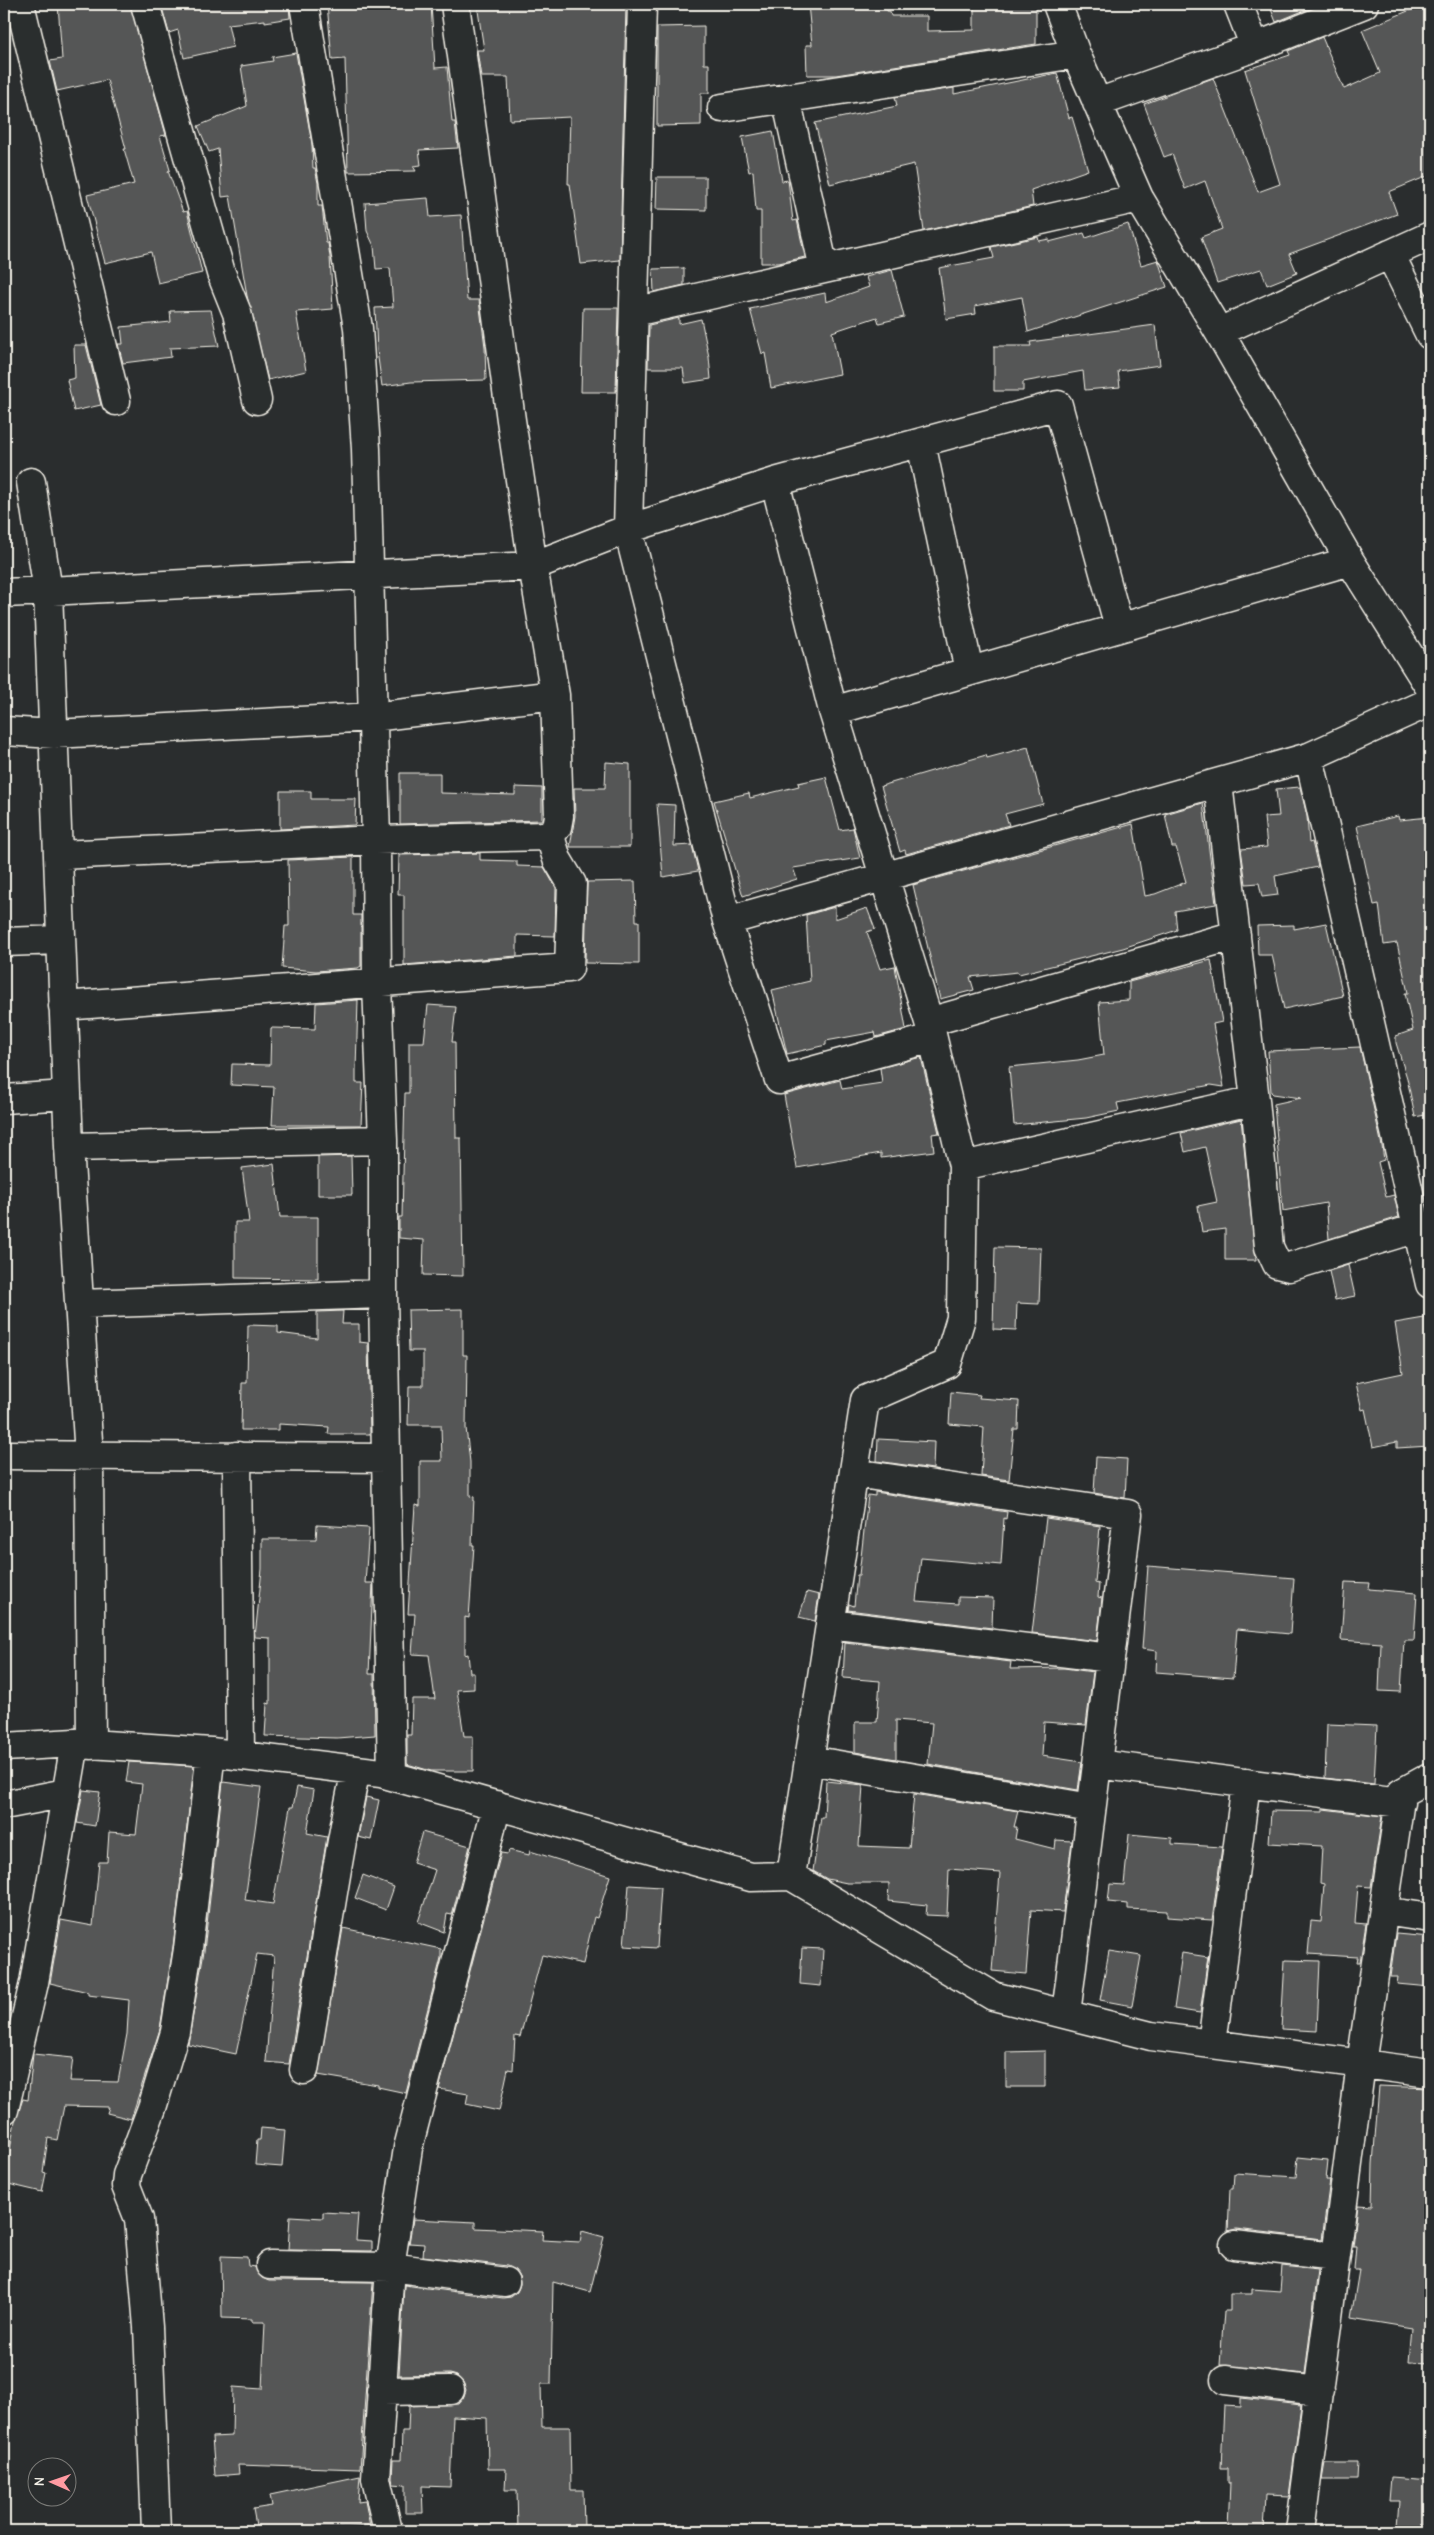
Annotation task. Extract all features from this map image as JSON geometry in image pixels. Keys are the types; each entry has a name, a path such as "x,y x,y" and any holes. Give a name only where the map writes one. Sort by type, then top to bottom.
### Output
{"street":[{"path":"20,4 116,401"},
{"path":"145,4 221,273 237,312 257,400"},
{"path":"304,4 358,328 366,449 376,840 377,984 381,1027 384,1140 383,1294 392,1776"},
{"path":"455,4 511,420 555,694 559,816 557,827 550,836"},
{"path":"642,4 628,529 727,920 779,1080 931,1030 1236,935"},
{"path":"1057,4 1097,104 1139,198 1219,332 1350,561 1430,688"},
{"path":"1238,4 1255,47"},
{"path":"1097,104 1255,47 1364,4"},
{"path":"722,108 1076,54"},
{"path":"786,98 824,269"},
{"path":"634,312 1139,198"},
{"path":"1219,332 1430,236"},
{"path":"1390,254 1430,335"},
{"path":"4,592 48,592 533,566 628,529 775,482 1058,405 1119,627"},
{"path":"921,443 969,671"},
{"path":"4,2110 10,2063 34,1983 66,1793 83,1744 89,1456 69,1147 48,592 32,482"},
{"path":"775,482 833,711 931,1030 963,1166 961,1318 946,1364 865,1400 791,1876"},
{"path":"833,711 1350,561"},
{"path":"4,731 54,734 372,717 555,694"},
{"path":"727,920 884,878 1309,757 1430,702"},
{"path":"1309,757 1430,1284"},
{"path":"1218,782 1255,1100 1269,1247 1277,1264 1289,1267 1417,1228"},
{"path":"59,855 376,840 550,836"},
{"path":"63,1006 377,984 569,968 572,884 557,859 550,836"},
{"path":"4,942 61,940"},
{"path":"4,1099 67,1095"},
{"path":"963,1166 1255,1100"},
{"path":"69,1147 384,1140"},
{"path":"79,1304 383,1294"},
{"path":"4,1455 386,1458"},
{"path":"237,1456 240,1754"},
{"path":"854,1473 1128,1514 1066,2014"},
{"path":"830,1624 1110,1658"},
{"path":"4,1747 83,1744 240,1754 392,1776 751,1877 791,1876 992,1996 1151,2036 1430,2073"},
{"path":"156,2531 148,2327 139,2219 126,2186 127,2175 152,2108 174,2032 188,1949 211,1752"},
{"path":"809,1760 1091,1808"},
{"path":"1097,1764 1400,1803"},
{"path":"304,2070 324,1954 339,1850 356,1770"},
{"path":"1300,2531 1361,2064 1401,1793 1430,1777"},
{"path":"1212,2044 1246,1783"},
{"path":"4,1805 66,1793"},
{"path":"388,2531 376,2479 390,2267 408,2148 497,1805"},
{"path":"1384,1911 1430,1918"},
{"path":"1234,2245 1336,2256"},
{"path":"270,2265 390,2267 505,2282"},
{"path":"1225,2380 1319,2391"},
{"path":"381,2391 450,2390"}],"building":[{"path":"58,4 130,4 166,135 160,136 170,170 168,171 183,212 187,211 202,273 158,283 151,252 105,263 87,195 134,184 107,80 57,91 50,61 62,59"},
{"path":"161,4 289,4 290,18 265,22 265,20 228,24 233,47 184,58 178,30 169,33"},
{"path":"327,4 431,4 435,68 447,67 452,122 455,122 458,148 419,150 421,165 413,166 416,171 348,172 345,59 332,60"},
{"path":"477,4 626,4 620,260 581,264 570,184 568,184 570,117 510,120 508,77 481,77 477,50 484,50"},
{"path":"808,4 886,4 887,11 890,11 891,16 927,16 927,31 974,30 974,4 1036,4 1036,44 836,75 807,75 806,45 812,45"},
{"path":"1269,4 1309,4 1310,8 1276,22"},
{"path":"1425,4 1430,17 1430,175 1389,192 1397,214 1289,254 1297,273 1267,285 1261,269 1217,283 1201,237 1222,229 1205,181 1185,189 1172,154 1164,157 1144,104 1213,78 1258,192 1280,184 1245,70 1290,55 1288,51 1322,37 1344,89 1380,73 1362,30"},
{"path":"704,26 704,64 709,64 709,93 701,93 701,125 657,126 657,27"},
{"path":"296,53 312,144 313,168 315,168 318,183 318,206 322,206 326,243 328,243 333,309 296,312 306,371 268,380 247,296 230,196 222,197 218,149 209,152 198,126 247,106 241,66 273,61 272,57"},
{"path":"1057,73 1069,118 1072,117 1088,170 1031,190 1033,206 924,231 914,164 830,184 815,123 897,106 895,97 954,88 954,94"},
{"path":"773,131 782,181 788,180 793,221 797,220 805,257 779,263 761,263 761,211 756,211 753,171 749,172 742,137"},
{"path":"657,177 706,177 706,210 656,209"},
{"path":"428,198 430,217 461,215 467,300 479,300 485,347 486,380 411,382 382,386 377,351 375,308 393,307 390,268 376,269 374,246 367,231 365,203"},
{"path":"1128,224 1141,265 1158,260 1167,287 1028,332 1022,297 975,306 976,314 946,319 939,268 994,258 991,247 1038,237 1039,241 1049,239 1049,242 1084,233 1086,238"},
{"path":"684,268 684,285 654,292 653,269"},
{"path":"892,270 904,317 879,323 877,317 832,332 840,374 771,388 765,353 762,354 750,309 825,293 826,302 869,287 866,277"},
{"path":"583,308 618,308 616,392 581,392"},
{"path":"211,310 219,346 170,348 171,357 123,363 118,344 123,344 121,327 171,322 170,311"},
{"path":"679,318 679,324 701,319 709,357 711,379 685,383 683,368 648,368 649,325"},
{"path":"1155,325 1160,365 1118,371 1120,387 1085,390 1083,371 1023,382 1023,391 994,391 994,346 1031,346 1030,342"},
{"path":"74,345 86,345 101,405 74,411 67,380 75,378"},
{"path":"1028,747 1043,804 1005,814 1009,825 906,854 905,850 900,852 881,786 986,755 987,758"},
{"path":"606,762 630,764 630,847 570,847 575,816 574,788 605,788"},
{"path":"400,773 440,773 440,793 515,795 515,787 542,788 542,820 400,824"},
{"path":"826,777 840,830 853,828 860,858 793,868 797,879 743,896 714,801 749,793 750,798 799,786 798,783"},
{"path":"1300,787 1307,816 1309,843 1312,842 1318,867 1275,876 1278,895 1262,897 1259,883 1246,884 1241,849 1267,847 1264,817 1279,816 1276,789"},
{"path":"280,791 311,791 311,799 356,799 355,825 280,829"},
{"path":"1203,803 1216,904 1175,911 1177,930 1123,948 1019,974 1018,972 970,977 974,990 940,999 913,885 1133,824 1145,896 1155,894 1186,882 1176,847 1172,847 1165,814"},
{"path":"657,804 675,805 674,846 692,845 698,871 663,877"},
{"path":"1398,816 1399,820 1430,817 1430,896 1423,897 1430,942 1430,1114 1415,1117 1407,1078 1396,1043 1396,1036 1413,1030 1405,993 1408,993 1397,943 1384,945 1379,904 1374,905 1357,826"},
{"path":"480,853 480,860 517,861 517,866 544,867 556,888 555,936 517,935 517,956 404,965 404,895 398,895 399,855"},
{"path":"353,857 353,915 361,915 361,966 358,968 316,971 282,968 285,926 289,926 288,860"},
{"path":"635,881 636,921 639,921 639,964 585,963 587,882"},
{"path":"835,907 835,919 867,908 875,929 867,932 880,969 895,966 906,1029 876,1037 875,1032 826,1041 826,1045 787,1054 772,990 810,981 806,915"},
{"path":"1326,923 1343,996 1284,1009 1272,955 1258,955 1257,926 1294,925 1294,929"},
{"path":"1211,960 1222,1022 1213,1024 1224,1087 1211,1085 1117,1103 1119,1111 1086,1118 1014,1125 1009,1067 1078,1060 1104,1055 1099,1002 1129,1000 1129,982"},
{"path":"358,1000 356,1083 363,1083 361,1125 272,1125 274,1087 231,1085 232,1064 270,1065 271,1028 315,1029 316,1003"},
{"path":"428,1005 456,1007 452,1042 455,1042 456,1138 461,1138 463,1276 423,1275 424,1240 399,1238 399,1217 402,1217 405,1093 409,1093 409,1042 424,1042"},
{"path":"1360,1047 1382,1146 1384,1160 1378,1162 1386,1197 1394,1195 1399,1217 1329,1239 1326,1203 1283,1211 1274,1104 1301,1098 1273,1094 1271,1092 1268,1051"},
{"path":"921,1057 939,1133 932,1134 934,1151 881,1158 881,1153 797,1168 784,1095 840,1080 842,1089 882,1083 880,1068"},
{"path":"1241,1119 1256,1260 1225,1260 1225,1229 1202,1232 1198,1206 1217,1202 1205,1147 1185,1152 1181,1133"},
{"path":"351,1156 352,1195 318,1195 318,1157"},
{"path":"274,1164 280,1217 318,1217 318,1279 235,1278 235,1222 249,1222 242,1168"},
{"path":"995,1247 1041,1248 1039,1304 1017,1303 1016,1330 993,1329"},
{"path":"1348,1265 1355,1296 1335,1300 1329,1271"},
{"path":"463,1309 463,1355 467,1355 466,1428 470,1462 470,1496 474,1497 472,1545 474,1545 469,1618 465,1617 465,1655 468,1654 470,1673 474,1673 474,1689 457,1690 464,1736 473,1736 473,1771 431,1771 407,1764 407,1735 411,1735 412,1699 435,1699 429,1655 412,1654 415,1614 408,1614 415,1505 420,1506 420,1461 442,1461 441,1425 408,1425 409,1386 423,1386 423,1351 409,1351 408,1310"},
{"path":"343,1311 342,1324 359,1324 359,1342 368,1343 370,1434 328,1434 329,1427 279,1424 279,1430 241,1430 242,1383 247,1383 248,1325 278,1326 278,1333 317,1338 317,1312"},
{"path":"1430,1317 1430,1446 1397,1448 1397,1442 1373,1447 1365,1409 1362,1410 1356,1383 1403,1373 1395,1323"},
{"path":"951,1392 980,1395 979,1398 1019,1401 1018,1429 1014,1429 1009,1480 981,1476 984,1427 949,1424"},
{"path":"878,1439 934,1442 933,1469 877,1461"},
{"path":"1096,1457 1127,1459 1125,1498 1094,1493"},
{"path":"875,1492 1007,1512 1006,1519 1004,1518 1001,1565 921,1558 916,1601 958,1604 958,1597 993,1598 992,1628 848,1610 849,1604 854,1606 868,1495 875,1496"},
{"path":"1046,1518 1100,1526 1095,1583 1099,1584 1098,1597 1102,1598 1097,1641 1032,1633"},
{"path":"317,1525 369,1528 365,1583 373,1583 369,1674 374,1674 375,1735 337,1738 265,1736 267,1703 270,1704 270,1638 255,1637 262,1569 262,1539 316,1539"},
{"path":"1148,1566 1294,1578 1290,1634 1237,1629 1233,1678 1156,1672 1157,1651 1142,1649"},
{"path":"1345,1582 1370,1583 1369,1589 1417,1593 1414,1640 1404,1640 1401,1692 1379,1691 1381,1643 1341,1640"},
{"path":"807,1592 819,1595 815,1621 799,1617"},
{"path":"845,1642 1011,1662 1010,1669 1064,1668 1093,1672 1086,1725 1044,1722 1042,1756 1082,1762 1078,1790 928,1764 932,1723 896,1720 896,1759 855,1752 855,1722 877,1722 880,1681 843,1678"},
{"path":"1327,1724 1377,1726 1374,1784 1325,1778"},
{"path":"129,1762 194,1766 173,1947 160,2029 131,2119 107,2113 109,2107 64,2106 57,2140 48,2138 43,2172 46,2173 42,2192 4,2183 15,2121 23,2099 28,2100 33,2054 73,2058 70,2081 118,2082 127,2034 129,2000 88,1995 88,1992 50,1983 61,1920 93,1926 99,1862 107,1862 109,1832 136,1834 142,1784 126,1782"},
{"path":"826,1781 863,1785 859,1846 909,1848 914,1794 1018,1811 1014,1827 1017,1827 1015,1839 1055,1849 1056,1840 1072,1841 1063,1912 1031,1910 1026,1974 992,1971 1000,1873 949,1869 947,1916 926,1915 927,1905 888,1901 889,1883 847,1883 827,1879 813,1871 821,1817 824,1817"},
{"path":"223,1782 261,1787 245,1900 273,1904 290,1807 293,1807 297,1787 314,1790 307,1833 327,1837 289,2064 266,2062 274,1956 257,1954 236,2054 188,2044 204,1951"},
{"path":"83,1790 100,1792 95,1826 77,1823"},
{"path":"366,1797 379,1800 371,1840 358,1837"},
{"path":"1323,1809 1382,1816 1371,1887 1358,1886 1355,1923 1366,1924 1360,1962 1357,1962 1358,1957 1308,1954 1311,1921 1321,1922 1324,1884 1320,1883 1322,1846 1269,1843 1271,1811 1323,1812"},
{"path":"422,1832 470,1846 452,1915 447,1914 444,1932 418,1922 435,1870 413,1863"},
{"path":"1129,1834 1172,1838 1172,1844 1222,1847 1212,1920 1167,1917 1167,1911 1128,1909 1128,1904 1108,1902 1110,1884 1124,1885"},
{"path":"509,1850 529,1855 530,1851 610,1876 597,1918 594,1917 583,1964 542,1955 520,2037 515,2036 513,2070 508,2069 499,2111 466,2104 468,2094 439,2089 501,1853 508,1854"},
{"path":"363,1875 394,1887 386,1910 355,1898"},
{"path":"629,1885 661,1887 657,1948 624,1946"},
{"path":"343,1928 441,1949 441,1958 406,2093 378,2087 378,2085 318,2075"},
{"path":"1396,1934 1430,1937 1430,1987 1397,1984 1398,1977 1390,1977"},
{"path":"802,1948 823,1949 821,1986 800,1984"},
{"path":"1109,1951 1141,1956 1132,2006 1100,2000"},
{"path":"1182,1953 1208,1957 1200,2013 1174,2009"},
{"path":"1285,1960 1320,1961 1317,2031 1281,2029"},
{"path":"1045,2051 1045,2087 1006,2087 1006,2052"},
{"path":"1379,2086 1430,2088 1430,2363 1409,2362 1412,2328 1351,2318 1359,2270 1354,2270 1356,2246 1353,2246 1358,2205 1372,2206"},
{"path":"261,2128 285,2130 282,2167 255,2165 257,2140 260,2140"},
{"path":"1298,2157 1328,2160 1326,2180 1330,2180 1322,2239 1236,2229 1228,2231 1230,2189 1233,2189 1234,2173 1296,2177"},
{"path":"323,2212 358,2214 356,2240 372,2241 372,2251 288,2250 290,2216 323,2218"},
{"path":"413,2219 475,2222 475,2228 543,2231 542,2240 580,2242 582,2231 604,2237 590,2292 553,2282 551,2384 541,2384 542,2427 570,2427 571,2490 583,2490 584,2529 518,2531 517,2490 505,2490 506,2469 488,2469 487,2418 453,2416 450,2487 422,2486 423,2513 405,2513 405,2485 393,2484 392,2478 393,2460 401,2460 402,2431 408,2431 409,2406 458,2404 466,2390 463,2382 457,2376 450,2374 399,2375 404,2285 503,2298 511,2297 517,2292 520,2284 519,2276 515,2270 507,2266 423,2256 424,2244 409,2243"},
{"path":"221,2256 247,2257 248,2266 255,2267 262,2278 269,2281 373,2282 360,2469 238,2465 239,2474 215,2476 212,2437 232,2436 233,2387 262,2389 265,2322 252,2322 252,2319 222,2318"},
{"path":"1282,2266 1318,2270 1305,2374 1220,2365 1224,2311 1230,2311 1230,2294 1252,2294 1252,2289 1280,2291"},
{"path":"1241,2398 1301,2405 1289,2496 1266,2495 1264,2530 1228,2528 1230,2483 1228,2483 1228,2468 1221,2468 1224,2406 1241,2407"},
{"path":"1325,2463 1358,2463 1357,2480 1322,2480"},
{"path":"360,2476 358,2502 365,2501 370,2526 327,2531 257,2531 253,2509 272,2506 270,2495"},
{"path":"1391,2477 1430,2480 1430,2526 1398,2525 1400,2501 1389,2501"}]}
